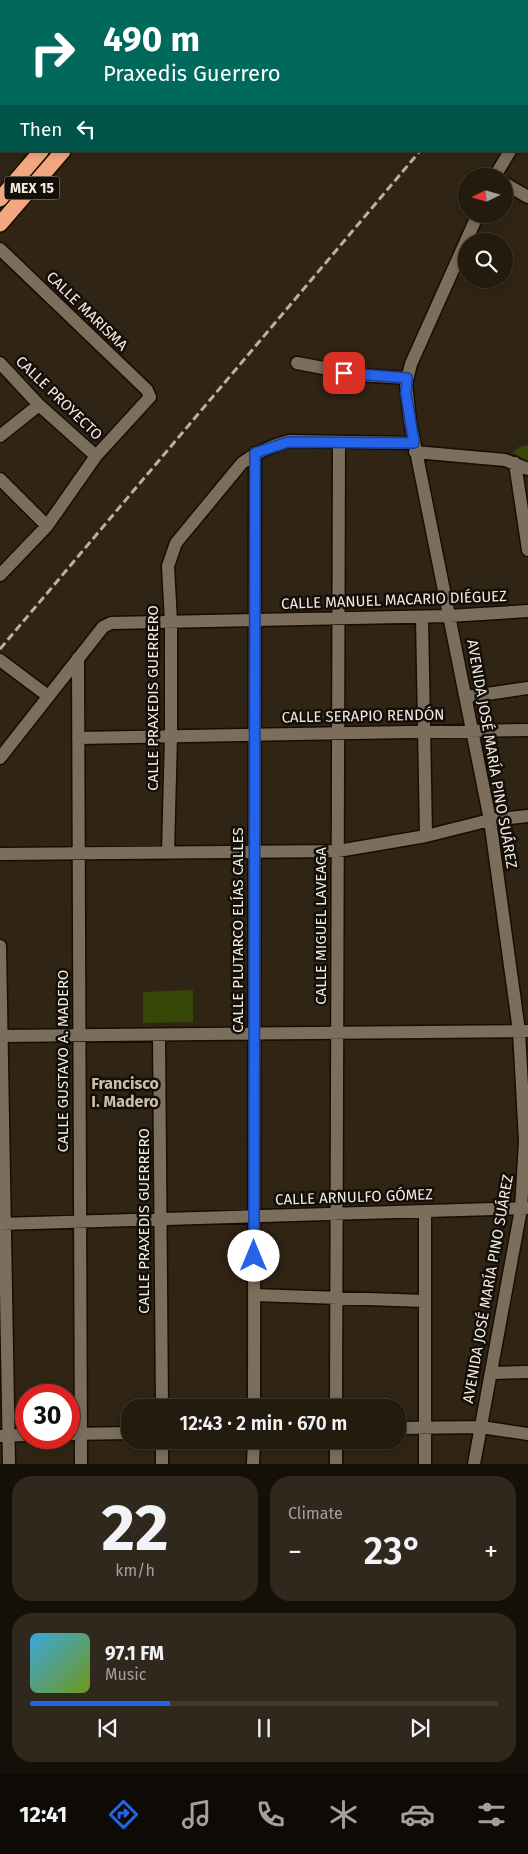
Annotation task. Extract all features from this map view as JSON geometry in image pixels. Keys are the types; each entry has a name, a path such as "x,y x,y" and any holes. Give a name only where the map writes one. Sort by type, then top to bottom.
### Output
{"highway":[{"name":"MEX 15","path":"0,199 40,152"},
{"name":"MEX 15","path":"0,224 62,152"}],"street":[{"path":"500,168 509,152"},
{"path":"513,188 528,197"},
{"name":"AVENIDA JOSÉ MARÍA PINO SUÁREZ","path":"474,223 407,378 410,421 414,444 490,820 523,1031 526,1141 524,1208 490,1373 474,1464"},
{"name":"CALLE MARISMA","path":"0,249 146,390 150,397 96,456"},
{"name":"CALLE PROYECTO","path":"0,363 39,405 96,456"},
{"path":"296,363 360,375 407,378"},
{"path":"0,436 39,405"},
{"path":"255,453 288,442 414,444 505,460 528,469"},
{"name":"CALLE MIGUEL LAVEAGA","path":"336,1399 339,444"},
{"name":"CALLE PRAXEDIS GUERRERO","path":"168,853 171,622 168,572 176,543 230,477 255,453"},
{"name":"CALLE PLUTARCO ELÍAS CALLES","path":"254,1399 255,453"},
{"path":"0,575 46,526 96,456"},
{"path":"515,463 528,550"},
{"path":"0,478 46,526"},
{"name":"CALLE MANUEL MACARIO DIÉGUEZ","path":"78,658 103,626 111,623 422,617 528,611"},
{"path":"422,617 426,836"},
{"path":"0,758 78,658"},
{"name":"CALLE GUSTAVO A. MADERO","path":"76,1384 80,1221 78,658"},
{"path":"0,660 48,696"},
{"path":"466,697 528,688"},
{"name":"CALLE SERAPIO RENDÓN","path":"78,738 528,730"},
{"path":"0,854 78,855 255,850 338,851 426,836 490,820 528,816"},
{"path":"0,946 4,1436 9,1464"},
{"path":"1,1036 523,1031"},
{"name":"CALLE PRAXEDIS GUERRERO","path":"159,1035 162,1399"},
{"name":"CALLE ARNULFO GÓMEZ","path":"2,1223 524,1208"},
{"path":"424,1464 425,1211"},
{"path":"254,1295 425,1300"},
{"path":"490,1373 528,1372"},
{"path":"406,1428 480,1427 528,1434"},
{"path":"80,1434 121,1433"},
{"name":"CALLE GUSTAVO A. MADERO","path":"78,1449 80,1464"},
{"path":"162,1449 162,1464"},
{"path":"254,1449 254,1464"},
{"path":"336,1449 336,1464"}],"green space":[{"path":"528,445 528,461 513,453 519,447"},
{"path":"193,990 193,1022 143,1023 143,992"}],"railway":[{"path":"0,649 419,152"}],"district":[{"name":"Francisco I. Madero","path":"125,1092"}],"route":[{"path":"254,1256 255,453 271,446 288,442 339,444 414,443 406,394 407,378 344,373"}]}
